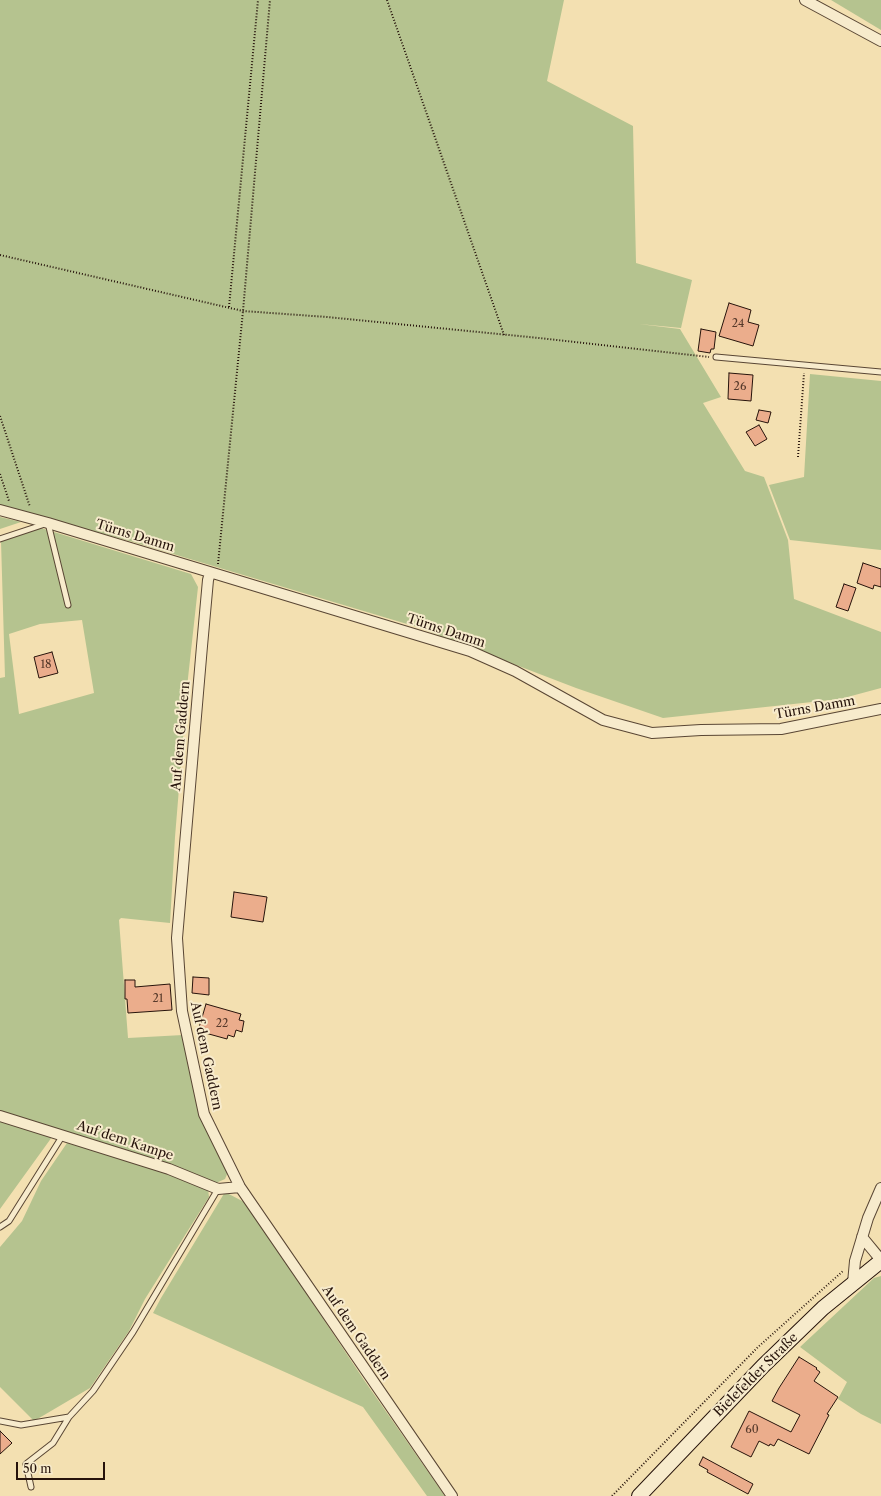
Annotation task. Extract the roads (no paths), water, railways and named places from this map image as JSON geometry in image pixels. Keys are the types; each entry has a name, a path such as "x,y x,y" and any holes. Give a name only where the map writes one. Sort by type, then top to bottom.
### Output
{"main road":[{"name":"Bielefelder Straße","path":"639,1496 763,1366 823,1308 881,1260"}],"street":[{"path":"805,0 881,41"},
{"name":"Türns Damm","path":"0,510 48,523 470,651 515,671 603,720 652,733 701,730 781,729 881,709"},
{"name":"Auf dem Gaddern","path":"214,574 208,580 177,938 182,1011 204,1114 240,1187 452,1496"},
{"name":"Auf dem Kampe","path":"0,1116 169,1169 218,1189 240,1187"},
{"path":"853,1283 855,1261 862,1237 868,1218 881,1188"},
{"path":"862,1237 881,1260"}],"lane":[{"path":"716,357 881,372"},
{"path":"0,538 48,523 68,605"},
{"path":"0,1227 9,1221 63,1135"},
{"path":"31,1487 26,1464 53,1443 69,1417 92,1391 133,1332 218,1189"},
{"path":"0,1421 21,1425 69,1417"}]}
